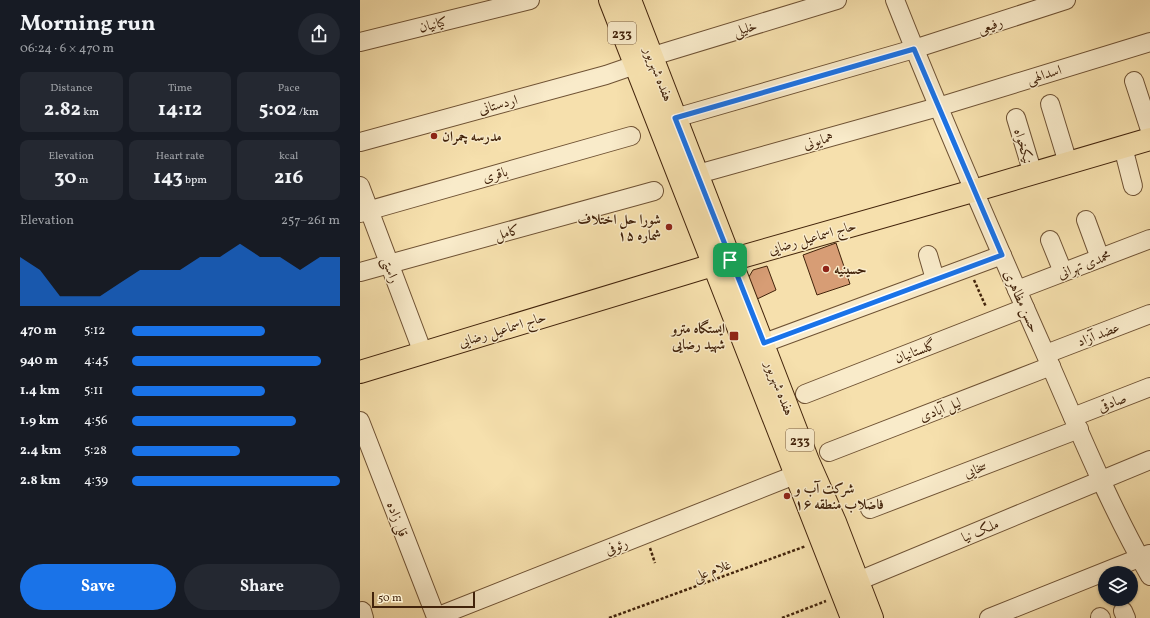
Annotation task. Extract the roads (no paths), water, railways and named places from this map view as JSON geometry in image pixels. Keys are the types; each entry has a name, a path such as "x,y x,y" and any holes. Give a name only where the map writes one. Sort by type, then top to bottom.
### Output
{"main road":[{"name":"هفده شهریور","path":"610,0 675,118 698,174 722,263 764,343 808,460 835,522 851,588 852,618"},
{"name":"هفده شهریور","path":"630,0 644,61 722,263 796,475 821,541 872,618"},
{"name":"حاج اسماعیل رضایی","path":"360,372 722,263 974,192 1150,139"}],"street":[{"name":"کیانیان","path":"360,42 530,0"},
{"name":"خلیلی","path":"644,61 837,0"},
{"name":"حسن مظاهری","path":"895,0 938,107 1017,290 1101,479 1145,556 1150,576"},
{"name":"رفیعی","path":"675,118 914,49 1066,0"},
{"name":"اسدالهی","path":"938,107 1150,42"},
{"name":"اردستانی","path":"360,142 606,75 644,61"},
{"path":"1134,81 1150,139"},
{"path":"1050,104 1068,163"},
{"name":"همایونی","path":"698,174 938,107"},
{"name":"نیکخواه","path":"1016,118 1033,174"},
{"name":"باقری","path":"365,211 631,136"},
{"path":"1123,147 1133,186"},
{"name":"راستی","path":"360,186 365,211 390,264 423,353"},
{"name":"کامل","path":"360,272 654,191"},
{"path":"1086,220 1100,258"},
{"name":"محمدی تهرانی","path":"1017,290 1150,239"},
{"path":"1050,240 1063,272"},
{"path":"928,255 935,279"},
{"path":"764,343 1002,255"},
{"name":"گلستانیان","path":"805,394 1025,308"},
{"name":"عضد آزاد","path":"1048,360 1150,314"},
{"name":"لیل آبادی","path":"829,452 1048,360"},
{"name":"صادقی","path":"1076,423 1150,387"},
{"name":"قلی زاده","path":"360,421 436,617"},
{"name":"سخایی","path":"870,509 1076,423"},
{"name":"ملک نیا","path":"851,588 1101,479 1150,460"},
{"name":"رئوفی","path":"436,617 796,475"},
{"path":"990,618 1145,556"}],"place":[{"name":"مدرسه چمران","path":"434,136"},
{"name":"شورا حل اختلاف شماره ۱۵","path":"669,227"},
{"name":"حسینیه","path":"826,269"},
{"name":"ایستگاه مترو شهید رضایی","path":"734,336"},
{"name":"شرکت آب و فاضلاب منطقه ۱۶","path":"787,496"}]}
